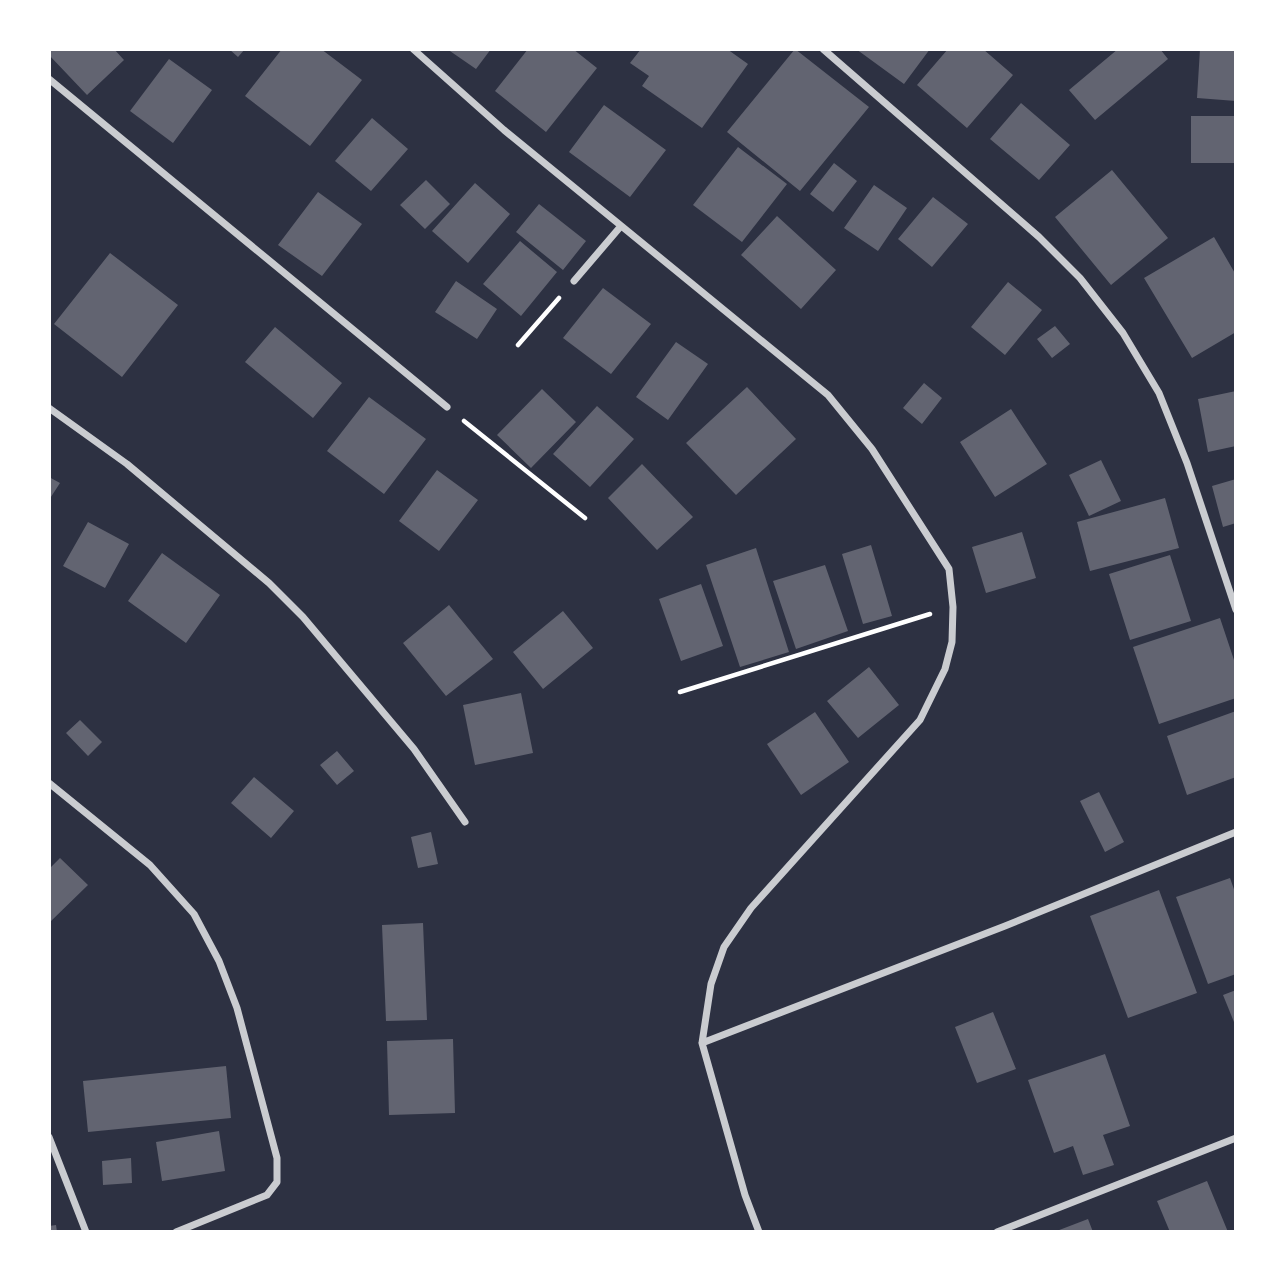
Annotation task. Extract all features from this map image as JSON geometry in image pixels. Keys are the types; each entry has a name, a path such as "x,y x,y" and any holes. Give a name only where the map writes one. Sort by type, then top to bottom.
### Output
{"street":[{"path":"413,49 504,130 828,395 872,449 950,569 952,642 945,669 920,720 751,908 724,947 711,984 702,1044 745,1195 759,1232"},
{"path":"822,49 1039,237 1080,278 1123,333 1159,393 1187,463 1236,610"},
{"path":"49,79 447,407"},
{"path":"574,281 621,226"},
{"path":"49,408 127,464 269,583 303,617 414,749 465,822"},
{"path":"49,783 150,865 194,914 219,961 237,1008 278,1158 277,1182 267,1195 177,1232"},
{"path":"702,1044 1005,926 1236,832"},
{"path":"49,1137 86,1232"},
{"path":"997,1232 1236,1138"}],"path":[{"path":"518,345 574,281"},
{"path":"447,407 584,518"},
{"path":"680,692 953,607"}],"building":[{"path":"51,49 114,49 124,60 87,95 49,55"},
{"path":"229,49 245,49 238,57"},
{"path":"282,49 321,49 362,80 310,146 245,96"},
{"path":"447,49 491,49 476,69"},
{"path":"528,49 573,49 597,68 546,132 495,91"},
{"path":"641,49 727,49 748,64 702,128 642,86 649,76 630,63"},
{"path":"795,49 869,107 800,191 727,132"},
{"path":"856,49 930,49 904,84"},
{"path":"948,49 983,49 1013,75 967,128 917,85"},
{"path":"1118,49 1160,49 1168,59 1095,120 1069,90"},
{"path":"1200,49 1236,49 1236,101 1197,98"},
{"path":"169,59 212,90 173,143 130,111"},
{"path":"1021,103 1070,145 1039,180 990,139"},
{"path":"604,105 666,150 630,197 569,152"},
{"path":"1191,116 1236,116 1236,163 1191,163"},
{"path":"372,118 408,149 371,191 335,161"},
{"path":"738,147 787,184 742,242 693,205"},
{"path":"834,163 857,181 833,212 810,194"},
{"path":"1112,170 1168,238 1111,285 1055,217"},
{"path":"426,180 450,204 425,229 400,205"},
{"path":"475,183 510,214 468,263 432,231"},
{"path":"874,185 907,208 878,251 844,228"},
{"path":"318,192 362,224 322,276 278,245"},
{"path":"933,197 968,224 932,267 898,239"},
{"path":"539,204 586,241 563,270 516,232"},
{"path":"777,216 836,270 801,309 741,255"},
{"path":"1214,237 1236,275 1236,332 1192,358 1144,278"},
{"path":"520,241 557,272 521,316 483,284"},
{"path":"110,253 178,305 122,377 54,324"},
{"path":"456,281 497,309 477,339 435,312"},
{"path":"1008,282 1042,310 1005,355 971,327"},
{"path":"603,288 651,324 611,374 563,338"},
{"path":"1055,326 1070,344 1052,358 1037,339"},
{"path":"275,327 342,383 313,418 245,362"},
{"path":"676,342 708,364 668,420 636,397"},
{"path":"924,383 942,398 922,424 903,408"},
{"path":"747,387 796,439 736,495 686,443"},
{"path":"542,389 576,422 531,468 497,435"},
{"path":"1236,391 1236,446 1208,452 1198,399"},
{"path":"369,397 426,439 384,494 327,451"},
{"path":"597,406 634,439 590,487 553,454"},
{"path":"1011,409 1047,464 995,497 960,442"},
{"path":"1101,460 1121,501 1089,516 1069,475"},
{"path":"642,464 693,517 657,550 608,498"},
{"path":"437,470 478,500 439,551 399,521"},
{"path":"49,477 60,483 49,500"},
{"path":"1236,479 1236,523 1223,527 1212,486"},
{"path":"1165,498 1179,548 1090,571 1077,522"},
{"path":"88,522 129,544 105,588 63,566"},
{"path":"1022,532 1036,578 986,593 972,547"},
{"path":"871,545 892,616 863,624 842,554"},
{"path":"756,548 789,652 740,667 706,565"},
{"path":"162,553 220,595 186,643 128,601"},
{"path":"1170,555 1191,621 1130,640 1109,574"},
{"path":"825,565 848,631 796,649 773,581"},
{"path":"701,584 723,646 681,661 659,599"},
{"path":"449,605 493,659 446,696 403,643"},
{"path":"563,611 593,648 543,689 513,652"},
{"path":"1220,618 1236,666 1236,698 1159,724 1133,647"},
{"path":"869,667 899,705 858,738 827,701"},
{"path":"521,693 533,753 475,765 463,705"},
{"path":"1236,711 1236,777 1187,795 1167,736"},
{"path":"815,712 849,762 801,795 767,744"},
{"path":"80,720 102,742 88,756 66,733"},
{"path":"337,751 354,771 337,785 320,765"},
{"path":"254,777 294,811 271,838 231,803"},
{"path":"1099,792 1124,842 1105,852 1080,801"},
{"path":"431,832 438,864 418,868 411,837"},
{"path":"60,858 88,885 49,923 49,869"},
{"path":"1230,878 1236,895 1236,974 1208,984 1176,897"},
{"path":"1159,890 1197,993 1128,1018 1090,916"},
{"path":"423,923 427,1020 386,1021 382,925"},
{"path":"1236,990 1236,1027 1223,995"},
{"path":"993,1012 1016,1069 977,1083 955,1027"},
{"path":"453,1039 455,1113 389,1115 387,1041"},
{"path":"1105,1054 1130,1126 1103,1135 1114,1165 1083,1175 1073,1146 1054,1153 1028,1080"},
{"path":"226,1066 231,1118 88,1132 83,1081"},
{"path":"219,1131 225,1171 162,1181 156,1142"},
{"path":"131,1158 132,1183 103,1185 102,1161"},
{"path":"1207,1181 1228,1232 1170,1232 1157,1201"},
{"path":"1088,1219 1093,1232 1054,1232"},
{"path":"56,1225 57,1232 49,1232 49,1226"}]}
